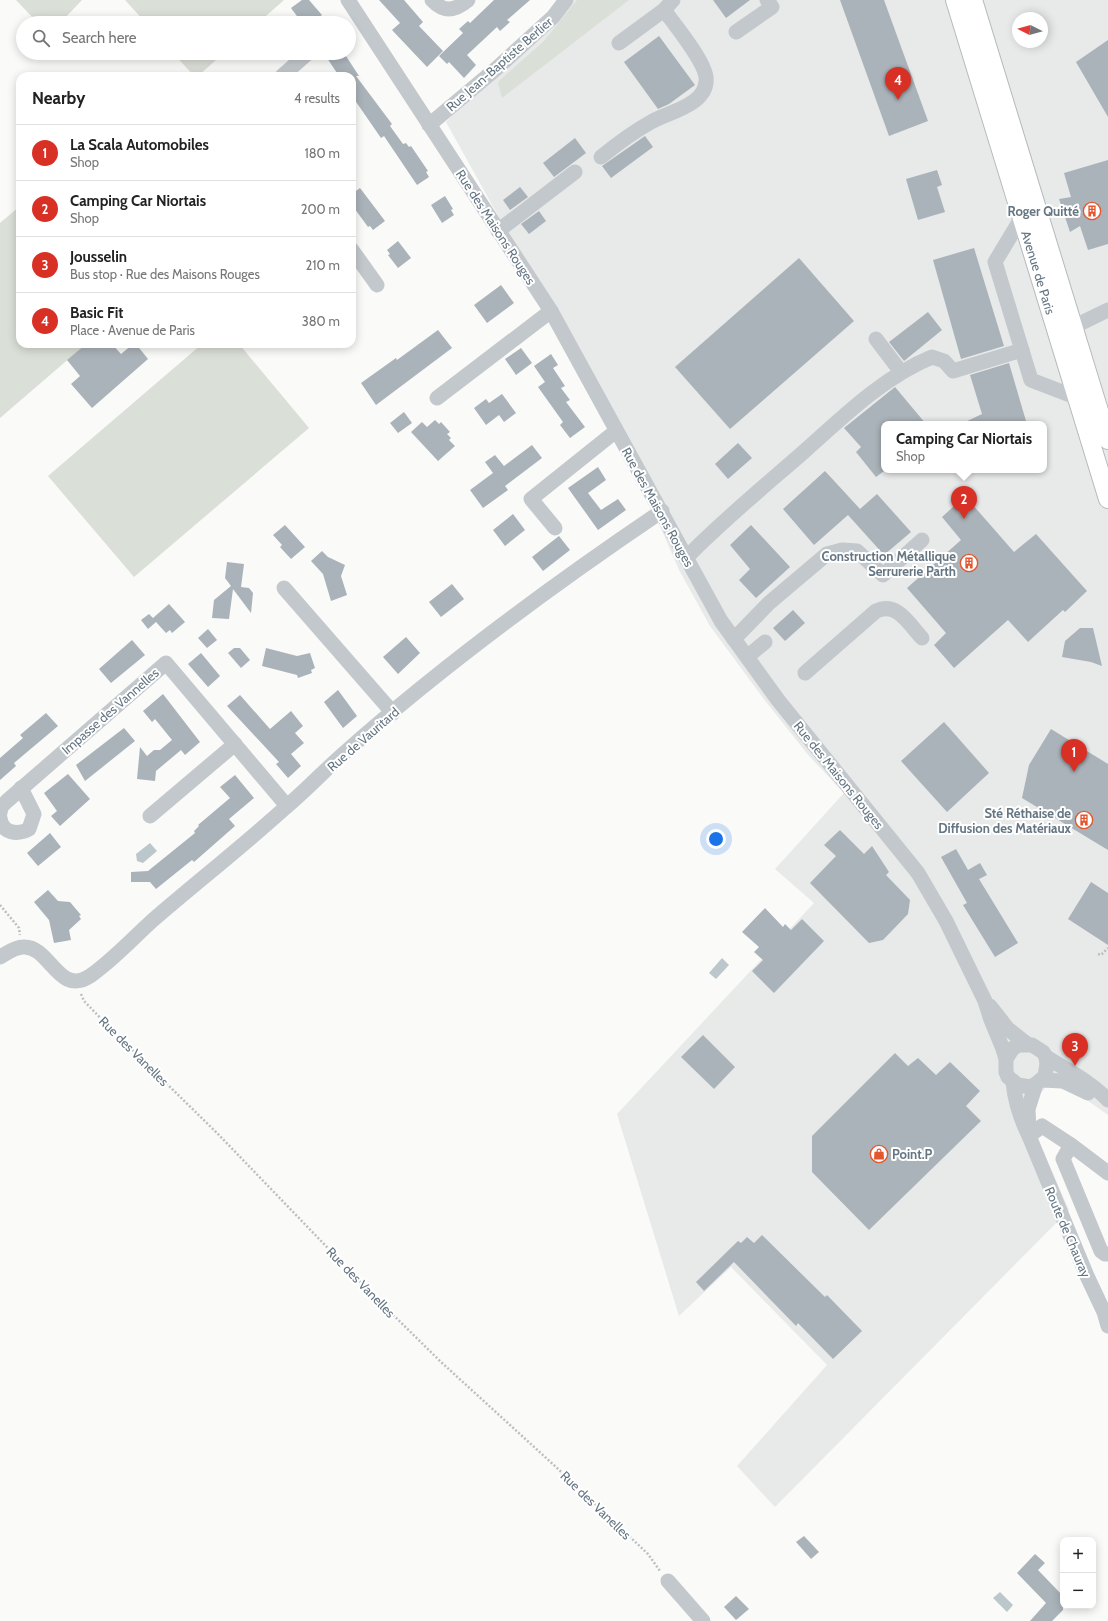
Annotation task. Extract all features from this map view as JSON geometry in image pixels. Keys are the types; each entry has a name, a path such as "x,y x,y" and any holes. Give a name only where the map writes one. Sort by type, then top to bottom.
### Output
{"main road":[{"name":"Avenue de Paris","path":"955,0 1108,499"},
{"name":"Avenue de Paris","path":"973,0 1108,440"}],"street":[{"name":"Rue des Maisons Rouges","path":"348,0 353,16"},
{"path":"432,0 441,8 448,10 456,8 468,0"},
{"name":"Rue Jean-Baptiste Berlier","path":"429,125 498,68 553,17 566,0"},
{"path":"736,32 772,7 767,0"},
{"path":"600,157 626,137 652,121 681,110 698,98 705,86 706,76 697,56 668,5 619,43"},
{"name":"Rue des Maisons Rouges","path":"356,23 429,125 551,311 616,431 662,511 703,591 734,639 778,700 918,873 946,921 985,1001 1006,1059"},
{"path":"287,72 300,60"},
{"path":"498,231 575,172"},
{"path":"1022,217 995,262 1022,350 1032,380 1078,398"},
{"path":"356,255 378,285"},
{"path":"1073,327 1108,310"},
{"path":"437,398 551,311"},
{"path":"876,339 902,372"},
{"path":"686,558 747,501 854,408 902,372 932,357 944,361 953,371 1022,350"},
{"path":"555,528 531,498 616,431"},
{"name":"Rue de Vauritard","path":"76,982 91,975 153,920 288,806 342,755 457,660 588,561 662,511"},
{"path":"734,639 769,603 827,554 842,550 857,551 883,575 922,540"},
{"path":"284,588 393,713"},
{"path":"805,673 876,611 882,608 887,607 897,611 922,638"},
{"path":"747,657 765,642"},
{"name":"Impasse des Vannelles","path":"0,813 2,807 21,788 166,663 288,806"},
{"path":"150,816 235,744"},
{"path":"0,818 4,827 9,832 22,833 29,829 34,814 21,788"},
{"path":"0,957 10,951 30,947 37,951 61,975 76,982"},
{"name":"Rue des Maisons Rouges","path":"985,1001 1008,1029 1027,1044"},
{"path":"1108,1100 1101,1093 1073,1073 1046,1057 1038,1048 1027,1044 1013,1048 1006,1059 1006,1072 1012,1082 1024,1087 1052,1079 1070,1083 1108,1105"},
{"path":"1039,1082 1047,1071 1046,1057"},
{"name":"Route de Chauray","path":"1012,1082 1017,1110 1087,1276 1104,1312 1108,1326"},
{"name":"Route de Chauray","path":"1029,1136 1028,1109 1039,1082"},
{"path":"1029,1136 1042,1126 1071,1145 1108,1173"},
{"path":"1071,1145 1063,1159 1101,1251 1108,1254"},
{"path":"668,1581 703,1621"}],"path":[{"path":"0,905 19,928 24,947"},
{"path":"1098,954 1101,955 1108,948"},
{"name":"Rue des Vanelles","path":"76,982 84,1001 218,1134 375,1298 648,1554 668,1581"}],"shaded area":[{"path":"16,0 82,0 67,16 31,16"},
{"path":"125,0 284,0 266,16 140,16"},
{"path":"559,0 1108,0 1108,1115 1074,1091 1047,1086 1037,1097 1032,1122 1069,1210 775,1507 737,1466 827,1365 731,1267 679,1316 617,1114 814,903 775,869 844,793 809,756 763,698 710,626 679,570 660,526 662,511 446,122"},
{"path":"577,0 629,0 502,98 498,83 500,80 544,41"},
{"path":"179,60 216,60 203,72 190,72"},
{"path":"16,209 16,348 81,348 0,418 0,223"},
{"path":"197,348 242,348 309,428 134,577 48,476"},
{"path":"150,843 157,851 143,863 137,861 136,854"},
{"path":"722,958 729,965 716,979 709,973"},
{"path":"1000,1592 1013,1605 1007,1612 993,1598"}],"building":[{"path":"302,0 309,0 322,15 297,16 291,8"},
{"path":"379,0 404,0 423,22 419,26 443,51 427,67 392,30 400,23"},
{"path":"494,0 530,0 507,20 510,22 500,31 497,27 467,55 476,65 464,78 449,62 447,64 439,56 463,33 459,29 468,21 470,23"},
{"path":"713,0 750,0 726,18"},
{"path":"840,0 884,0 928,121 889,136"},
{"path":"659,36 695,85 669,104 658,109 624,62"},
{"path":"1108,40 1108,117 1076,62"},
{"path":"328,60 349,60 359,76 356,76 356,72 336,72"},
{"path":"356,76 392,124 390,126 403,144 406,143 409,147 411,146 428,171 426,172 429,177 417,185 384,136 381,138 356,102"},
{"path":"645,136 653,147 611,178 602,166"},
{"path":"575,138 586,153 554,177 543,163"},
{"name":"Roger Quitté","path":"1108,160 1108,244 1088,250 1080,226 1070,232 1059,199 1071,197 1064,173"},
{"path":"937,170 942,185 937,187 945,212 918,220 906,179"},
{"path":"520,187 528,197 510,210 503,200"},
{"path":"360,188 385,221 373,230 370,226 368,227 356,210 356,191"},
{"path":"445,196 453,209 451,210 454,215 442,223 431,205"},
{"path":"539,211 546,221 529,234 521,224"},
{"path":"398,241 411,258 398,268 388,255 390,254 387,250"},
{"path":"974,248 1004,346 961,359 933,260"},
{"path":"799,258 854,321 730,429 675,367"},
{"path":"501,285 514,303 487,323 474,305"},
{"path":"928,312 942,330 904,361 889,342"},
{"path":"438,330 452,348 376,405 361,383 396,358 397,360"},
{"path":"81,348 116,348 121,354 128,348 139,348 148,359 92,408 71,384 80,376 67,360"},
{"path":"521,348 532,363 516,375 505,359"},
{"path":"551,354 558,365 553,368 565,386 561,388 570,400 566,402 585,427 570,438 560,425 563,422 538,387 545,382 534,366"},
{"path":"1009,363 1026,421 967,421 982,414 970,375"},
{"path":"895,387 923,421 881,421 881,473 876,477 856,452 861,447 844,428"},
{"path":"502,394 516,413 504,422 499,415 486,425 474,408 486,399 489,403"},
{"path":"404,412 412,423 398,433 390,423"},
{"path":"435,420 439,424 441,422 450,432 447,434 451,438 449,440 455,446 438,461 411,432 422,422 427,427"},
{"path":"738,443 752,458 728,479 715,464"},
{"path":"532,445 542,458 505,486 508,490 483,508 470,490 493,473 485,462 495,455 504,466"},
{"path":"598,467 606,480 588,493 601,510 618,499 626,510 598,530 568,488"},
{"path":"825,471 860,509 877,494 911,532 884,555 848,515 814,545 783,509"},
{"path":"965,496 1014,552 1036,534 1087,591 1065,612 1063,610 1028,642 1008,620 954,668 934,645 946,633 907,588 961,540 942,517"},
{"path":"513,514 525,530 505,546 493,530"},
{"path":"285,525 305,547 291,559 280,547 282,545 273,535"},
{"path":"751,525 790,567 756,598 739,580 750,569 730,545"},
{"path":"559,536 570,550 543,571 532,557"},
{"path":"322,551 328,557 345,565 341,576 347,595 331,601 323,574 311,561"},
{"path":"227,562 244,564 241,587 249,588 253,593 251,613 233,589 229,619 212,618 214,600 231,586 225,578"},
{"path":"452,584 464,599 441,617 429,602"},
{"path":"169,604 185,622 172,633 170,630 166,633 156,622 148,629 141,620 149,614 153,618"},
{"path":"793,610 805,623 785,641 773,628"},
{"path":"1080,628 1093,628 1102,666 1091,662 1062,657 1065,641"},
{"path":"208,629 217,640 207,648 198,638"},
{"path":"406,637 420,653 398,674 383,657"},
{"path":"132,640 145,655 111,683 99,669"},
{"path":"234,648 240,648 250,660 241,668 228,653"},
{"path":"266,648 297,656 310,653 315,668 311,670 312,673 298,678 297,675 262,666"},
{"path":"201,653 220,676 208,687 188,664"},
{"path":"338,690 357,716 343,728 324,702"},
{"path":"163,694 200,742 185,755 181,750 156,771 155,781 137,779 140,747 147,756 154,750 160,750 172,740 155,719 152,722 143,711"},
{"path":"240,695 270,729 291,711 303,726 295,733 304,743 291,754 301,766 288,778 276,764 279,762 227,706"},
{"path":"46,713 58,726 14,763 16,766 0,780 0,758 23,738 20,735"},
{"path":"944,722 989,773 947,812 901,761"},
{"path":"124,728 135,741 85,781 76,765"},
{"path":"1051,729 1108,764 1108,850 1022,798 1029,765"},
{"path":"68,774 90,799 60,826 51,816 57,811 44,793"},
{"path":"235,775 254,798 229,819 235,826 194,862 192,860 156,889 150,882 131,882 131,872 148,871 195,833 194,831 199,826 198,825 230,798 220,787"},
{"path":"840,830 864,854 872,846 889,872 886,875 910,900 908,914 883,940 869,943 810,883 836,856 824,845"},
{"path":"50,833 61,847 38,866 27,853"},
{"path":"956,849 968,870 980,863 987,875 979,879 1018,943 995,957 963,905 967,903 941,857"},
{"path":"1091,882 1108,893 1108,945 1068,919"},
{"path":"48,890 58,901 70,902 81,915 79,916 81,919 69,930 71,940 54,943 49,920 34,902"},
{"path":"765,908 783,927 785,924 791,930 802,919 824,941 774,993 752,971 763,960 754,952 759,947 742,932"},
{"path":"703,1035 735,1067 714,1089 681,1057"},
{"name":"Point.P","path":"895,1053 908,1066 918,1058 936,1075 950,1062 980,1091 966,1106 981,1121 869,1230 812,1172 812,1136"},
{"path":"762,1235 825,1297 827,1295 862,1331 833,1359 798,1323 796,1326 734,1262 704,1291 696,1282 738,1241 741,1243 747,1237 754,1243"},
{"path":"804,1536 819,1552 811,1559 796,1542"},
{"path":"1035,1554 1045,1563 1038,1570 1060,1593 1060,1609 1063,1609 1052,1621 1030,1621 1046,1603 1017,1573"},
{"path":"736,1596 749,1609 736,1620 724,1607"}],"place":[{"name":"Basic Fit","path":"898,100"},
{"name":"Roger Quitté","path":"1092,211"},
{"name":"Camping Car Niortais","path":"964,519"},
{"name":"Construction Métallique Serrurerie Parth","path":"969,563"},
{"name":"La Scala Automobiles","path":"1074,772"},
{"name":"Sté Réthaise de Diffusion des Matériaux","path":"1084,820"},
{"name":"Jousselin","path":"1075,1066"},
{"name":"Point.P","path":"879,1154"}]}
